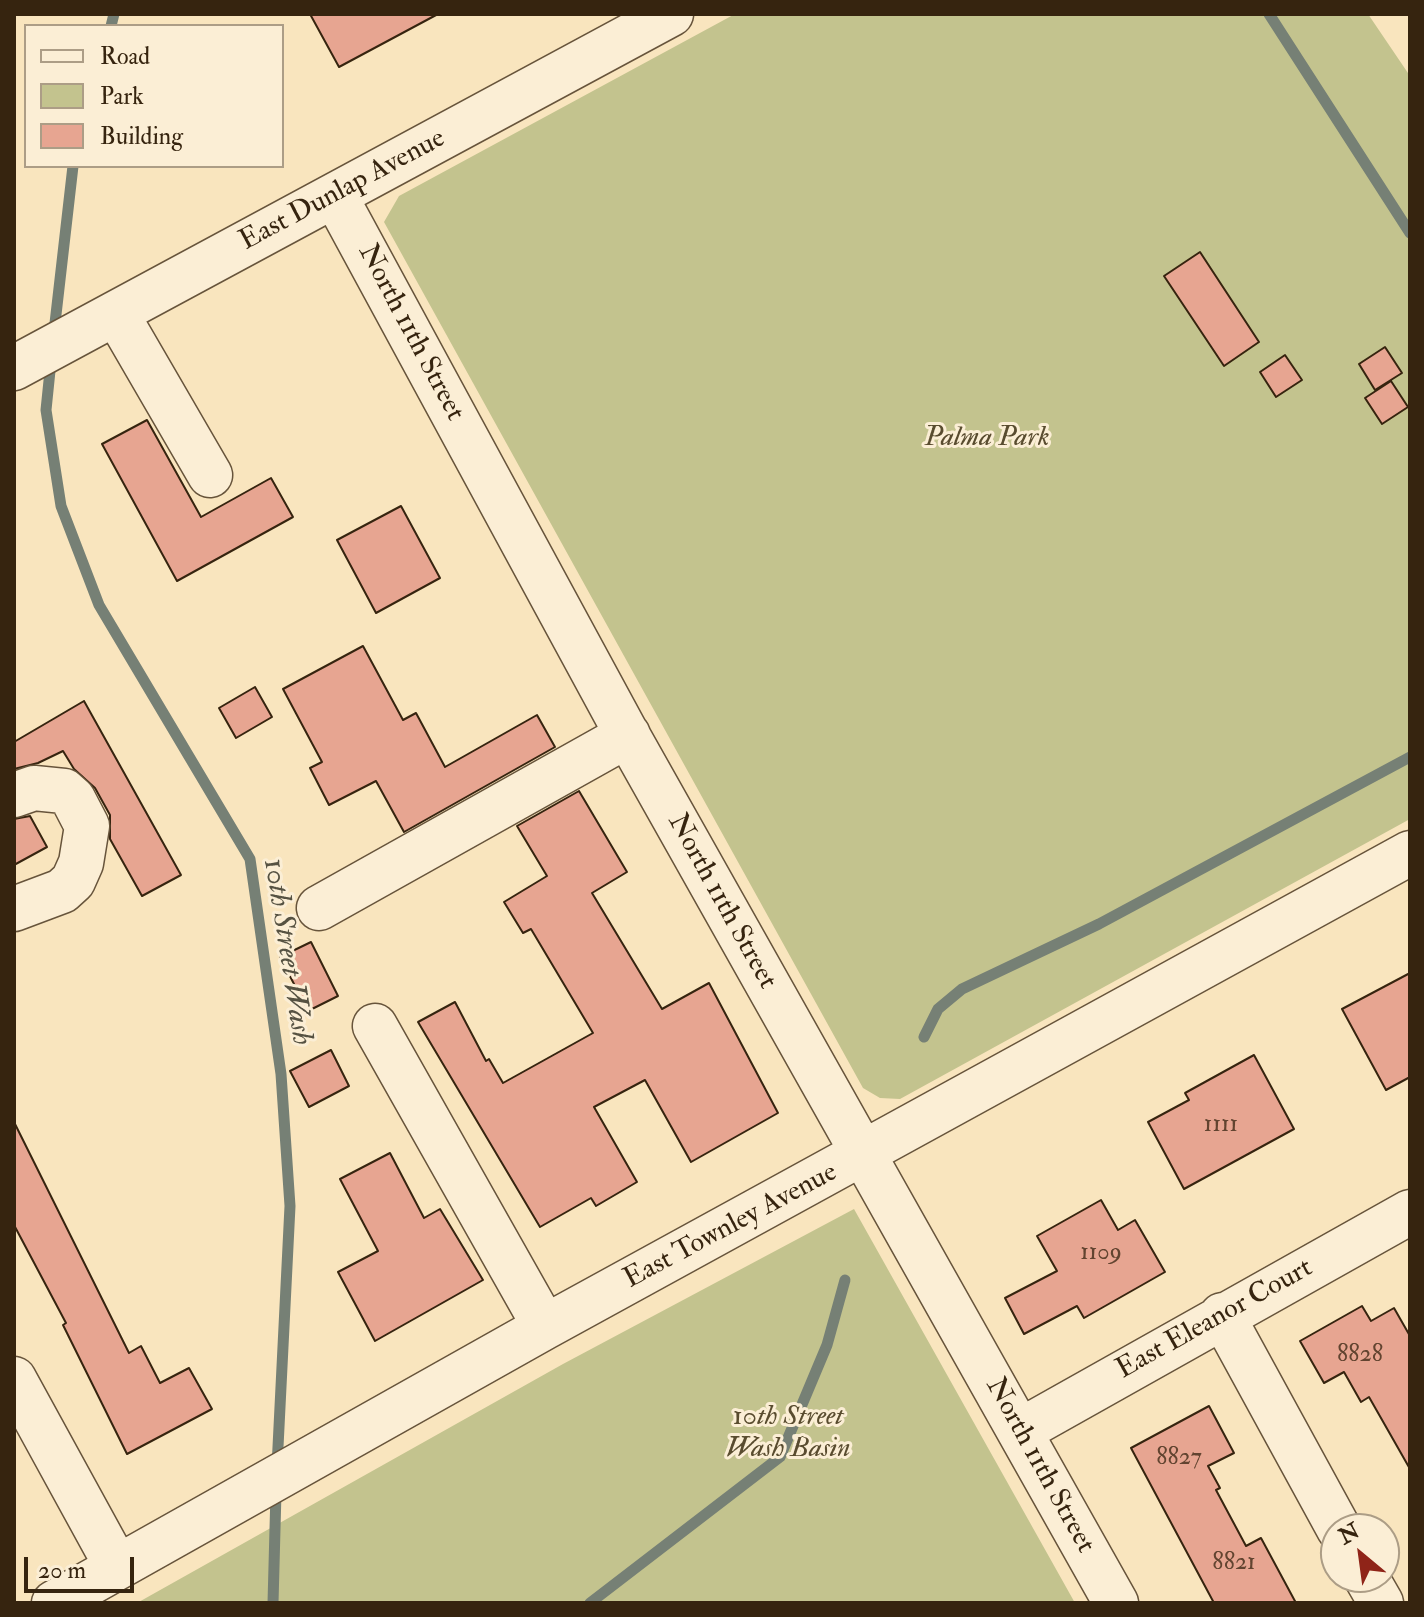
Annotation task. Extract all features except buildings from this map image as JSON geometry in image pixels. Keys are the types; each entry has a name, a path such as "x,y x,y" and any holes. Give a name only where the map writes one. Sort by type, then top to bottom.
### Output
{"street":[{"name":"East Dunlap Avenue","path":"18,355 116,313 671,14"},
{"name":"North 11th Street","path":"335,196 628,735 1116,1603"},
{"path":"116,313 210,475"},
{"path":"319,908 628,735"},
{"path":"14,795 34,788 64,791 73,799 87,826 81,863 73,881 62,891 14,909"},
{"name":"East Townley Avenue","path":"54,1603 545,1327 1410,853"},
{"path":"375,1026 545,1327"},
{"name":"East Eleanor Court","path":"1020,1431 1410,1212"},
{"path":"1222,1315 1330,1513"},
{"path":"14,1379 117,1567"}],"green space":[{"name":"Palma Park","path":"735,14 1368,14 1410,76 1410,819 900,1099 880,1098 863,1088 384,222 399,196"},
{"name":"10th Street Wash Basin","path":"854,1209 1075,1603 137,1603 563,1364"}],"waterway":[{"name":"10th Street Wash","path":"112,24 114,14"},
{"path":"1269,14 1410,233"},
{"name":"10th Street Wash","path":"54,332 73,168"},
{"name":"10th Street Wash","path":"51,361 46,410 61,506 99,605 250,859 281,1074 290,1206 277,1467"},
{"path":"924,1037 938,1009 962,989 1099,924 1410,757"},
{"name":"10th Street Wash","path":"590,1603 780,1457 827,1345 845,1280"},
{"name":"10th Street Wash","path":"273,1603 276,1492"}]}
